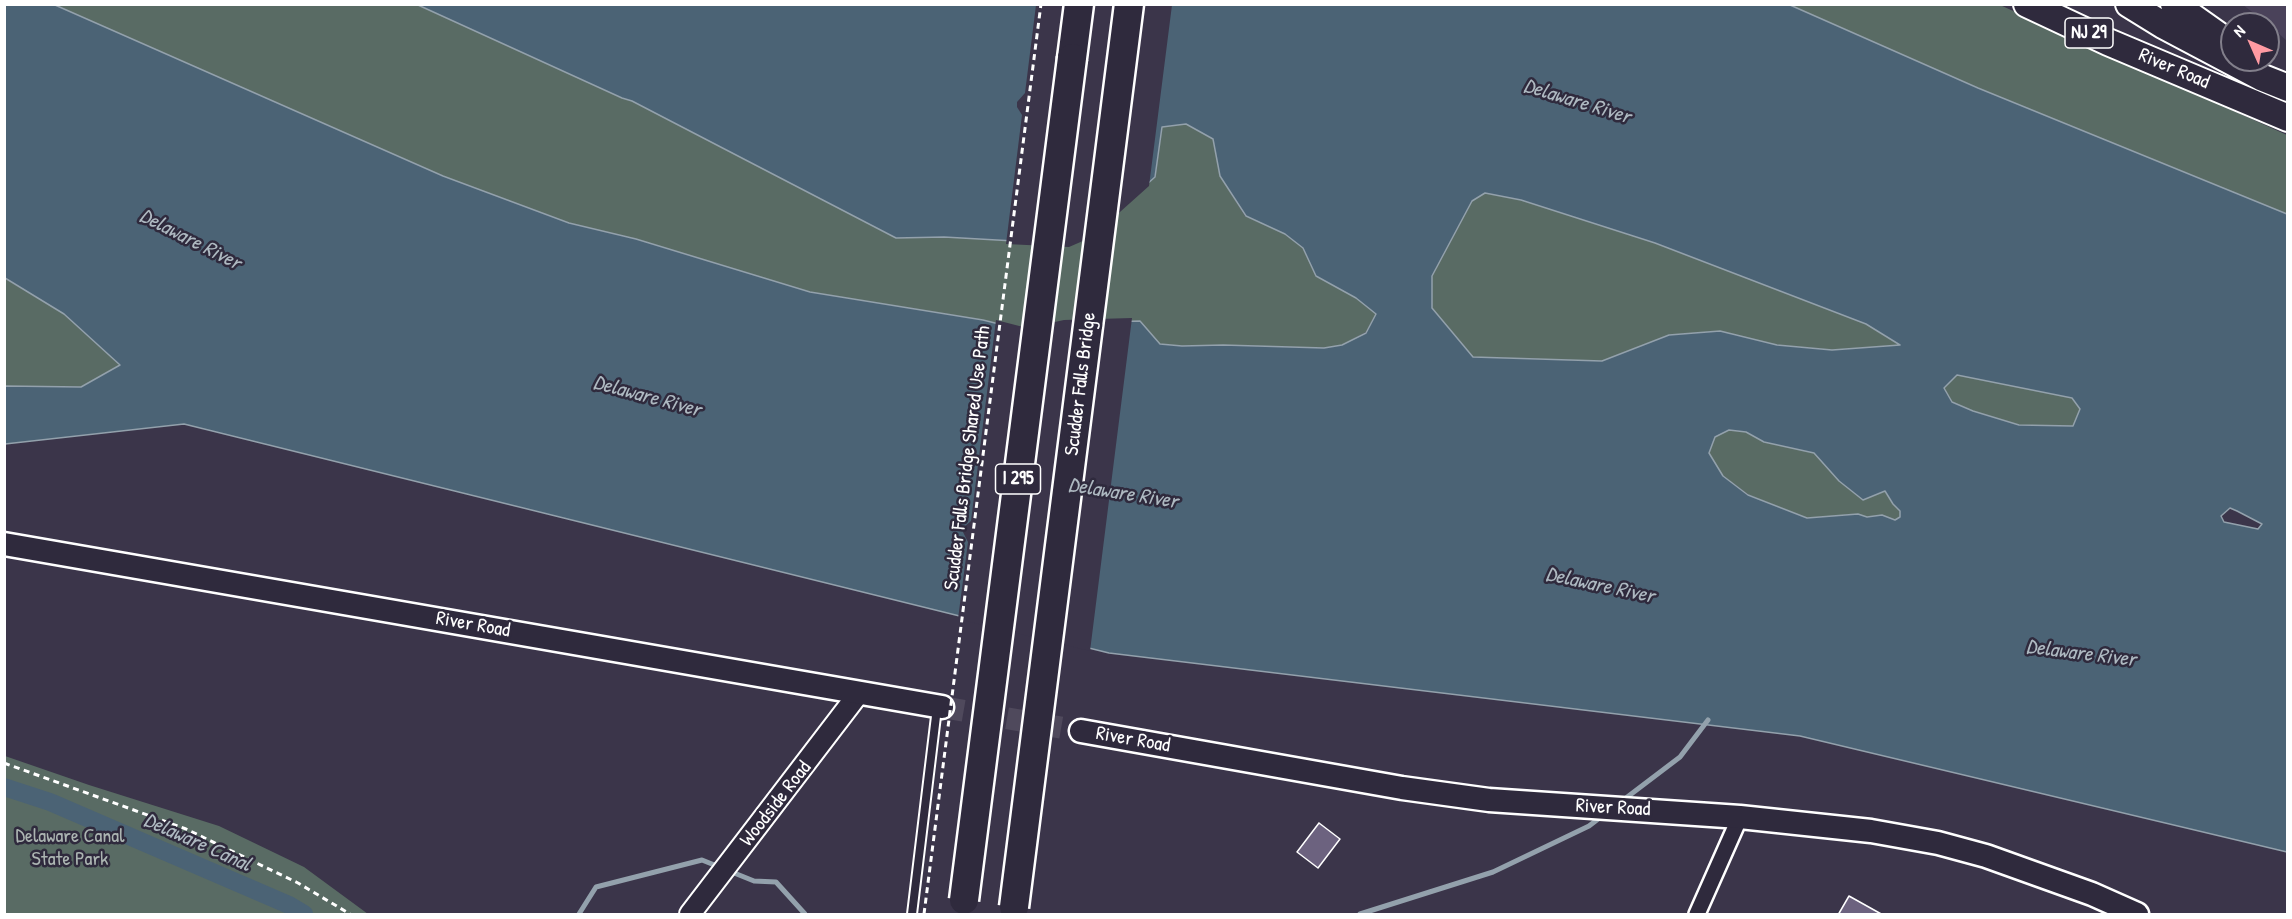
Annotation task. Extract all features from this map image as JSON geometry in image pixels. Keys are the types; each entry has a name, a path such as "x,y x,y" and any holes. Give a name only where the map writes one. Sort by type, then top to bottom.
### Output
{"highway":[{"name":"I 295","path":"963,907 1079,4"},
{"name":"Scudder Falls Bridge","path":"1014,911 1129,4"},
{"name":"River Road","path":"2027,4 2108,42 2288,118"},
{"path":"2070,4 2152,59"},
{"path":"2129,4 2173,30 2264,78 2288,88"},
{"path":"2174,4 2220,37"}],"main road":[{"name":"River Road","path":"4,544 939,707"},
{"name":"River Road","path":"1081,731 1402,788 1489,800 1740,817 1849,828 1938,843 2048,877 2137,915"}],"street":[{"name":"Woodside Road","path":"690,915 859,693"},
{"path":"1697,915 1740,817"}],"lane":[{"path":"912,915 939,707"}],"path":[{"name":"Scudder Falls Bridge Shared Use Path","path":"924,915 1041,4"},
{"path":"4,764 186,829 298,883 350,915"}],"shaded area":[{"path":"2243,5 2287,5 2287,41 2280,35 2280,12 2252,12"}],"green space":[{"path":"55,5 418,5 632,101 896,238 944,237 1155,177 1162,127 1186,124 1213,139 1220,176 1245,216 1285,234 1303,248 1316,276 1356,298 1376,314 1366,332 1342,345 1324,348 1182,346 1027,331 983,320 810,292 636,239 569,223 443,176"},
{"path":"1790,5 2000,5 2287,135 2287,214 1978,88"},
{"path":"1484,193 1521,200 1655,243 1866,324 1901,346 1832,350 1777,345 1720,331 1669,335 1602,361 1473,357 1432,308 1432,276 1472,200"},
{"path":"4,278 64,314 120,365 81,387 5,386"},
{"path":"1957,375 2072,398 2081,409 2073,426 2019,425 1952,402 1944,388"},
{"path":"1729,430 1746,432 1764,442 1814,453 1839,481 1863,500 1885,491 1900,511 1900,517 1895,520 1882,515 1867,517 1858,514 1807,518 1749,495 1723,476 1709,453 1715,437"},
{"name":"Delaware Canal State Park","path":"5,756 219,826 304,867 368,914 5,914"}],"water":[{"name":"Delaware River","path":"4,5 55,5 443,176 569,223 636,239 810,292 983,320 1027,331 1065,323 1140,321 1160,344 1324,348 1342,345 1366,333 1376,314 1356,298 1316,276 1303,248 1285,234 1246,216 1220,176 1213,139 1186,124 1162,127 1155,177 1090,235 1067,244 944,237 896,238 632,101 418,5 1790,5 1978,88 2287,214 2287,852 1800,736 1109,653 184,424 5,444 5,386 81,387 120,365 64,314 5,278","holes":["1485,193 1521,200 1655,243 1866,324 1900,345 1832,350 1777,345 1720,331 1669,335 1602,361 1473,357 1432,308 1432,276 1472,201","1957,375 2072,398 2080,409 2073,426 2019,425 1952,402 1944,388","1729,430 1746,432 1764,442 1814,453 1839,481 1863,500 1885,491 1900,511 1900,517 1895,520 1882,515 1867,517 1858,514 1807,518 1748,495 1723,476 1709,453 1715,437","2230,508 2262,524 2258,529 2224,522 2221,516"]}],"pier":[{"path":"1036,5 1172,5 1149,186 1092,237 1069,247 1006,244 1022,115 1017,102 1025,93"},
{"path":"1132,318 1090,651 958,619 968,542 963,532 964,527 971,521 996,320 1027,328 1064,320"}],"building":[{"path":"1319,823 1340,839 1318,868 1297,852"},
{"path":"1849,896 1883,915 1838,915"}],"waterway":[{"path":"1622,801 1680,757 1708,720"},
{"name":"Delaware Canal","path":"4,787 50,802 289,905 304,914"},
{"path":"1360,914 1493,872 1589,826 1602,816"},
{"path":"579,914 596,887 702,860 754,881 776,882 805,914"}],"tunnel":[{"path":"942,707 1081,731"}]}
